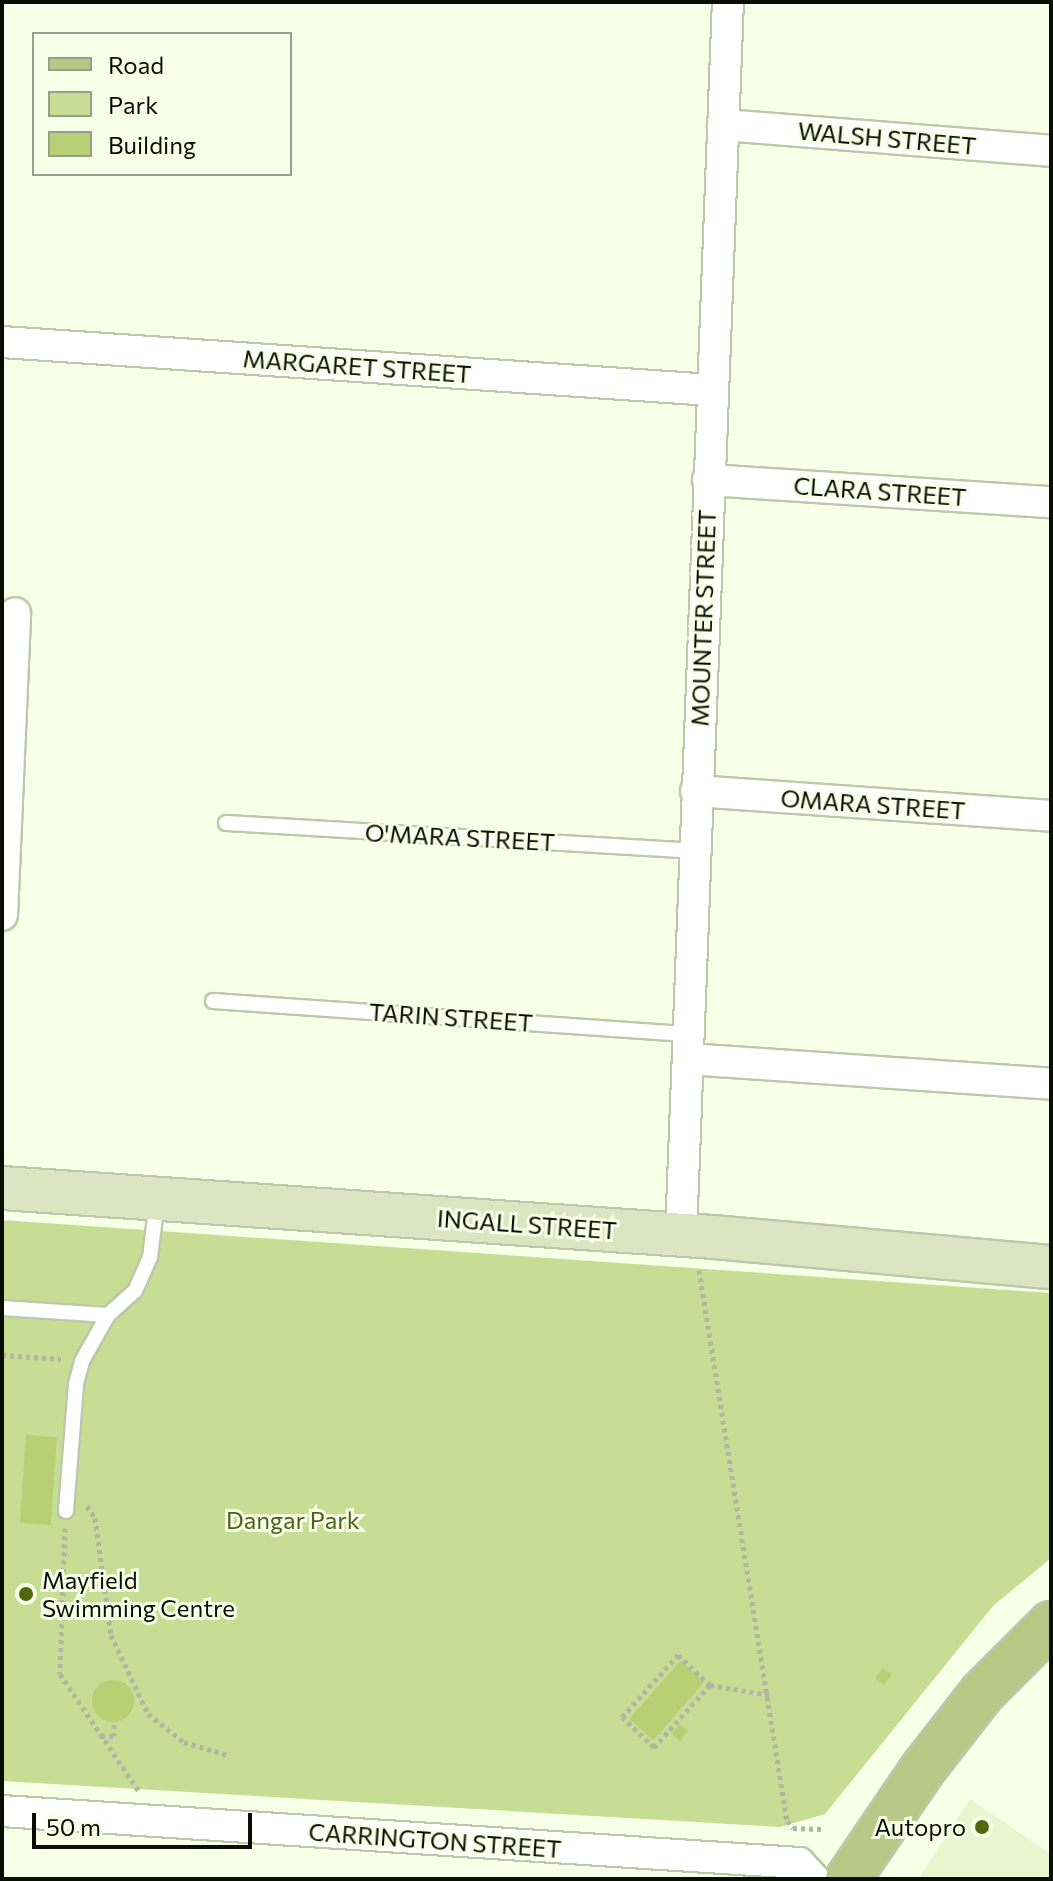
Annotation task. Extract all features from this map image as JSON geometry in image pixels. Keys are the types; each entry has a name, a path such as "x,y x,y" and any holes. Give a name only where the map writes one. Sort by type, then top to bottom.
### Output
{"main road":[{"name":"INGALL STREET","path":"2,1188 157,1199 690,1250 1051,1267"},
{"path":"848,1879 922,1770 982,1693 1051,1624"}],"street":[{"name":"MOUNTER STREET","path":"690,1250 689,1046 694,851 728,2"},
{"name":"WALSH STREET","path":"723,125 1051,151"},
{"name":"MARGARET STREET","path":"2,342 711,390"},
{"name":"CLARA STREET","path":"708,480 1051,502"},
{"path":"2,915 15,613"},
{"name":"OMARA STREET","path":"696,791 1051,816"},
{"name":"TARIN STREET","path":"689,1046 1051,1084"},
{"name":"CARRINGTON STREET","path":"2,1811 799,1863 814,1879"}],"lane":[{"name":"O'MARA STREET","path":"226,823 694,851"},
{"name":"TARIN STREET","path":"213,1001 689,1046"},
{"path":"66,1511 82,1361 108,1315 135,1291 150,1258 157,1199"},
{"path":"2,1308 108,1315"}],"path":[{"path":"690,1250 770,1695 787,1821 793,1828 821,1829"},
{"path":"2,1355 82,1361"},
{"path":"66,1511 60,1674 141,1794"},
{"path":"97,1547 111,1635 148,1714 184,1742 228,1755"},
{"path":"710,1685 654,1747 622,1717 678,1655 710,1685 770,1695"},
{"path":"100,1736 114,1736 114,1723"}],"shaded area":[{"name":"Autopro","path":"970,1799 1051,1854 1051,1879 918,1879"}],"green space":[{"name":"Dangar Park","path":"2,1220 1051,1293 1051,1558 993,1606 825,1814 780,1827 2,1781"}],"building":[{"path":"26,1435 57,1437 51,1525 20,1523"},
{"path":"680,1661 704,1682 654,1740 629,1719"},
{"path":"883,1668 892,1675 884,1685 875,1678"},
{"path":"113,1680 128,1686 134,1701 128,1716 113,1722 98,1716 92,1701 98,1686"},
{"path":"680,1724 688,1731 680,1741 671,1734"}],"place":[{"name":"Mayfield Swimming Centre","path":"26,1594"},
{"name":"Autopro","path":"982,1827"}]}
